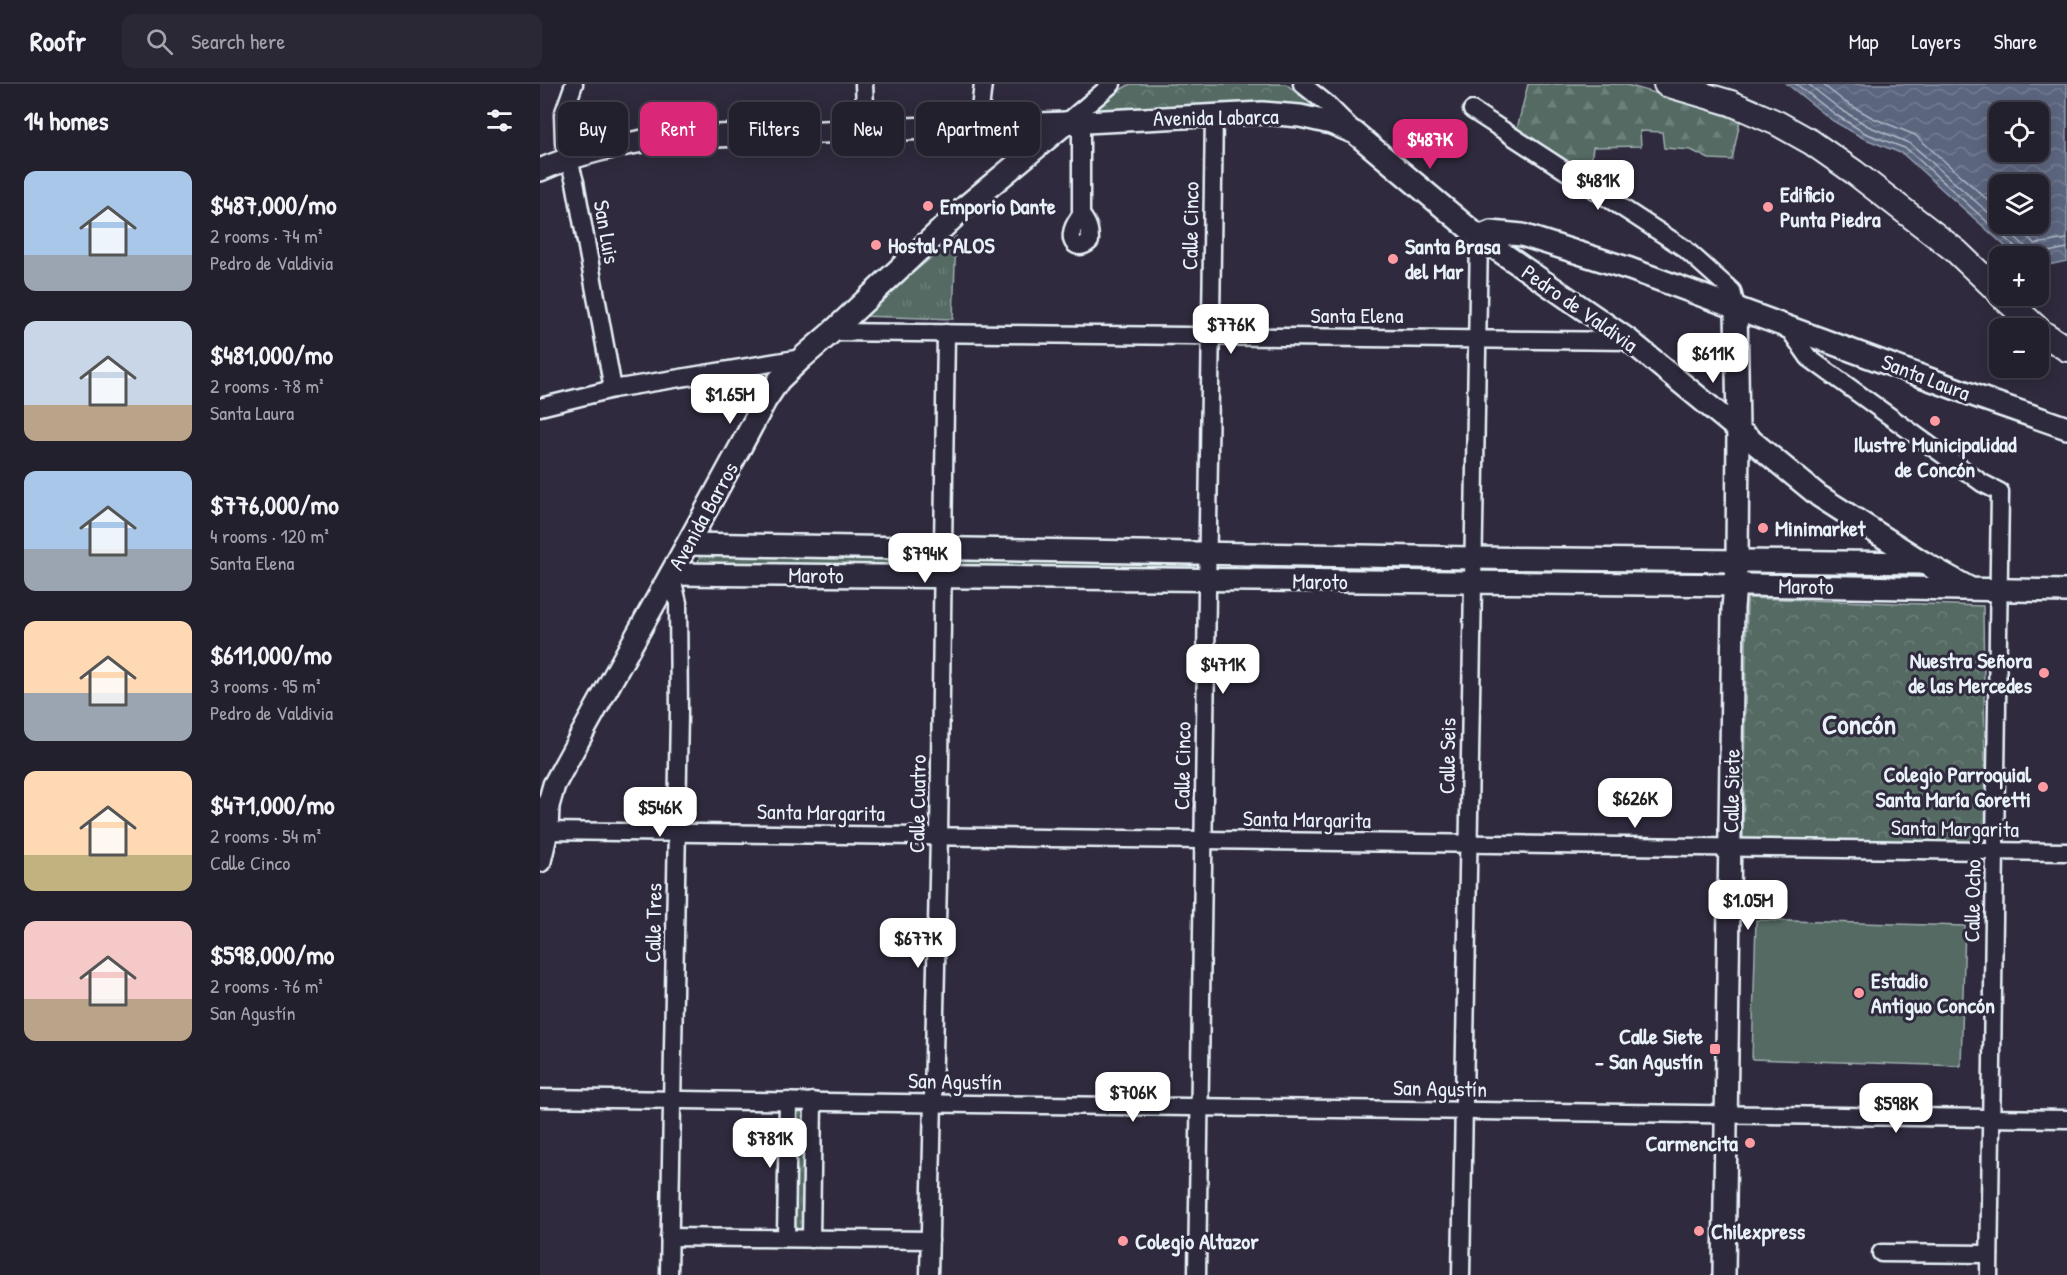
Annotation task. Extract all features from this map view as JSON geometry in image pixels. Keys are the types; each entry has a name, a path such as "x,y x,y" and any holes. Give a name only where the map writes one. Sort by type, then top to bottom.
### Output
{"main road":[{"path":"1666,84 1731,103 1778,123 1811,142 1854,172 1956,251 1989,283"},
{"path":"2014,306 2026,318"},
{"path":"2049,337 2067,349"}],"street":[{"name":"San Luis","path":"574,84 562,126 567,158 575,182 613,390"},
{"path":"864,84 865,102"},
{"path":"981,102 983,84"},
{"name":"Avenida Barros","path":"540,861 547,831 544,805 765,401 779,380 966,206 1074,122 1112,84"},
{"name":"Pedro de Valdivia","path":"1302,84 1327,104 1355,133 1479,237 1630,341 1819,496 1924,563"},
{"path":"1472,110 1684,248 1732,291 1736,307"},
{"name":"Avenida Labarca","path":"1040,123 1262,113 1300,116 1331,123 1355,133"},
{"name":"Calle Cinco","path":"1197,1275 1214,114"},
{"path":"1074,122 1081,215"},
{"name":"Avenida Labarca","path":"540,170 567,158 609,146 660,138 832,130"},
{"name":"Santa Laura","path":"1479,237 1491,232 1521,235 1630,269 2067,428"},
{"name":"Calle Seis","path":"1461,1275 1479,237"},
{"name":"Calle Siete","path":"1724,1275 1734,586 1737,560 1736,307"},
{"name":"Santa Laura","path":"1786,325 1809,358 1982,483 2000,492"},
{"name":"Santa Elena","path":"832,332 1630,341"},
{"name":"Calle Cuatro","path":"929,1275 939,836 946,333"},
{"path":"540,407 613,390 802,358"},
{"name":"Calle Ocho","path":"1989,1275 2000,492"},
{"name":"Maroto","path":"688,544 1473,558 1924,563 1969,588"},
{"name":"Maroto","path":"671,574 1969,588 2067,591"},
{"name":"Calle Tres","path":"669,1275 680,712 678,603 671,574"},
{"name":"Santa Margarita","path":"547,831 2067,852"},
{"name":"San Agustín","path":"540,1098 2067,1119"},
{"path":"786,1239 788,1101"},
{"path":"812,1239 813,1101"},
{"path":"669,1237 930,1240"},
{"path":"1881,1253 1989,1254"}],"green space":[{"path":"1130,84 1286,84 1319,110 1209,105 1086,111"},
{"path":"1528,84 1623,84 1687,102 1740,121 1732,160 1709,159 1691,150 1664,148 1662,132 1640,131 1641,146 1593,147 1589,179 1516,133"},
{"path":"956,237 953,319 861,316"},
{"path":"702,551 931,555 932,571 695,570"},
{"path":"959,555 1186,559 1192,565 1186,574 962,571 956,563"},
{"path":"1235,560 1457,565 1459,572 1235,574 1230,567"},
{"path":"1475,565 1708,569 1705,581 1479,579"},
{"path":"1763,569 1912,571 1911,581 1762,581"},
{"path":"1747,598 1983,606 1986,847 1743,843"},
{"name":"Estadio Antiguo Concón","path":"1756,920 1965,926 1961,1066 1752,1059"},
{"path":"793,1109 810,1109 808,1234 791,1234"}],"water":[{"path":"1787,84 2067,84 2067,261 2049,265 2049,246 2005,246 1992,234 2049,234 2049,174 1989,174 1989,232 1903,154 1863,138 1833,121"}],"place":[{"name":"Emporio Dante","path":"928,206"},
{"name":"Edificio Punta Piedra","path":"1768,207"},
{"name":"Hostal PALOS","path":"876,245"},
{"name":"Santa Brasa del Mar","path":"1393,259"},
{"name":"Ilustre Municipalidad de Concón","path":"1935,421"},
{"name":"Minimarket","path":"1763,528"},
{"name":"Nuestra Señora de las Mercedes","path":"2044,673"},
{"name":"Colegio Parroquial Santa María Goretti","path":"2043,787"},
{"name":"Estadio Antiguo Concón","path":"1859,993"},
{"name":"Calle Siete - San Agustín","path":"1715,1049"},
{"name":"Carmencita","path":"1750,1143"},
{"name":"Chilexpress","path":"1699,1231"},
{"name":"Colegio Altazor","path":"1123,1241"}],"district":[{"name":"Concón","path":"1859,724"}]}
